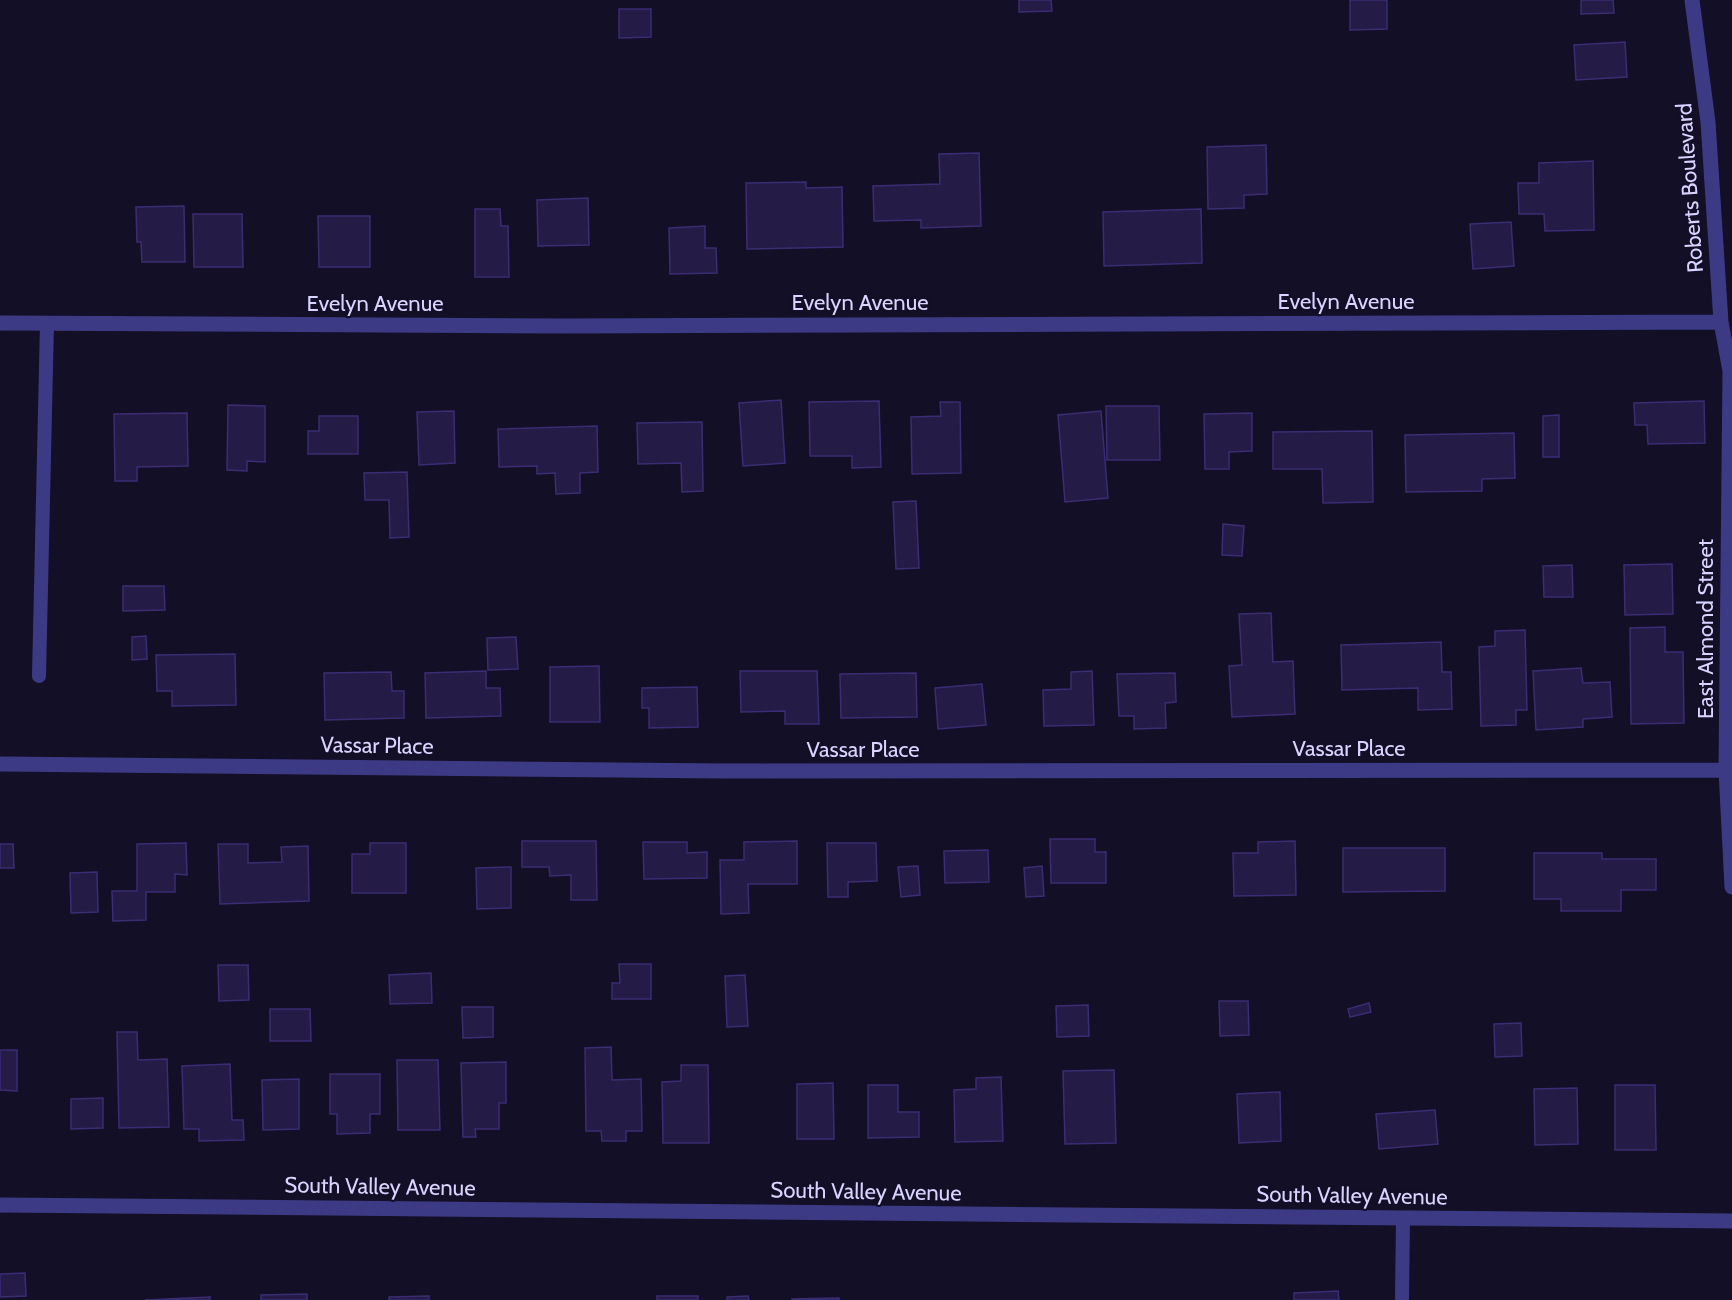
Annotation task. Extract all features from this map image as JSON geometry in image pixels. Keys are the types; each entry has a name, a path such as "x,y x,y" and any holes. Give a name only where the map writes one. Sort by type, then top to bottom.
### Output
{"street":[{"name":"Roberts Boulevard","path":"1692,0 1708,122 1721,322 1731,371"},
{"name":"Evelyn Avenue","path":"0,323 576,326 1721,322"},
{"name":"East Almond Street","path":"1731,371 1726,770 1732,888"},
{"name":"Vassar Place","path":"0,764 724,771 1726,770"},
{"name":"South Valley Avenue","path":"0,1205 1732,1221"}],"lane":[{"path":"39,676 47,323"},
{"path":"1402,1300 1403,1218"}],"building":[{"path":"1019,0 1051,0 1052,11 1019,12"},
{"path":"1350,0 1387,0 1387,29 1350,30"},
{"path":"1581,0 1613,0 1614,13 1581,14"},
{"path":"619,9 651,9 651,37 619,38"},
{"path":"1625,42 1627,77 1576,80 1574,45"},
{"path":"1266,145 1267,194 1244,195 1244,208 1208,209 1207,147"},
{"path":"979,153 981,226 921,228 921,220 874,221 873,186 940,184 939,154"},
{"path":"1593,161 1594,230 1545,231 1544,214 1519,214 1518,183 1539,183 1539,163"},
{"path":"806,182 806,188 842,187 843,247 747,249 746,183"},
{"path":"588,198 589,245 538,246 537,200"},
{"path":"184,206 185,262 142,262 141,242 137,242 136,207"},
{"path":"475,209 500,209 501,226 508,226 509,277 475,277"},
{"path":"1201,209 1202,263 1104,266 1103,212"},
{"path":"193,214 242,214 243,267 194,267"},
{"path":"318,216 370,216 370,267 319,267"},
{"path":"1511,222 1514,266 1473,269 1470,224"},
{"path":"705,226 705,248 716,248 717,273 670,274 669,228"},
{"path":"781,400 785,463 743,466 739,403"},
{"path":"879,401 881,467 852,468 852,456 810,456 809,402"},
{"path":"1704,401 1705,443 1648,444 1647,425 1635,425 1634,403"},
{"path":"940,402 960,402 961,473 912,474 911,417 941,416"},
{"path":"228,405 265,406 265,462 247,461 247,471 227,470"},
{"path":"1106,406 1159,406 1160,460 1107,460"},
{"path":"454,411 455,463 419,465 417,412"},
{"path":"1101,411 1108,498 1065,502 1058,415"},
{"path":"187,413 188,466 137,467 137,481 115,481 114,414"},
{"path":"1252,413 1252,451 1229,452 1229,469 1205,469 1204,414"},
{"path":"1559,415 1559,457 1543,457 1543,416"},
{"path":"319,416 358,416 358,454 308,454 308,431 319,431"},
{"path":"702,422 703,491 682,492 681,463 638,464 637,423"},
{"path":"597,426 598,472 580,473 580,493 556,494 555,473 537,474 537,466 499,467 498,429"},
{"path":"1372,431 1373,502 1323,503 1322,469 1273,469 1273,432"},
{"path":"1514,433 1515,478 1482,479 1482,491 1406,492 1405,435"},
{"path":"407,472 409,537 390,538 389,500 365,500 364,473"},
{"path":"916,501 919,568 896,569 893,502"},
{"path":"1223,524 1244,526 1242,556 1222,555"},
{"path":"1672,564 1673,614 1625,615 1624,565"},
{"path":"1572,565 1573,597 1544,597 1543,566"},
{"path":"123,586 164,586 165,610 123,611"},
{"path":"1271,613 1273,662 1293,661 1295,714 1232,717 1229,666 1242,665 1239,614"},
{"path":"1665,627 1665,652 1683,652 1684,723 1631,724 1630,628"},
{"path":"1525,630 1527,710 1516,710 1516,725 1481,726 1479,647 1495,646 1495,631"},
{"path":"146,636 147,659 132,660 132,637"},
{"path":"516,637 518,669 488,670 487,638"},
{"path":"1441,642 1442,672 1451,672 1452,709 1418,710 1418,688 1342,690 1341,645"},
{"path":"235,654 236,705 172,706 172,691 157,691 156,655"},
{"path":"599,666 600,722 550,722 550,667"},
{"path":"1581,668 1583,683 1610,682 1612,717 1583,719 1583,727 1536,730 1533,671"},
{"path":"486,671 486,688 500,688 501,716 426,718 425,673"},
{"path":"740,671 817,671 819,724 785,724 785,711 741,712"},
{"path":"1092,671 1094,725 1044,726 1043,690 1071,689 1071,672"},
{"path":"391,672 392,691 404,691 404,718 325,720 324,673"},
{"path":"916,673 917,717 841,718 840,674"},
{"path":"1175,673 1176,702 1165,703 1166,728 1134,729 1134,716 1119,716 1117,674"},
{"path":"982,684 986,725 938,729 935,688"},
{"path":"697,687 698,727 649,728 649,708 642,708 642,688"},
{"path":"1050,839 1095,839 1095,852 1106,852 1106,883 1051,883"},
{"path":"522,841 596,841 597,900 571,900 571,875 550,876 549,867 522,867"},
{"path":"797,841 797,884 748,884 749,913 721,914 720,860 744,860 744,842"},
{"path":"1295,841 1296,895 1234,896 1233,853 1258,853 1258,842"},
{"path":"643,842 687,842 687,853 707,852 707,878 644,879"},
{"path":"186,843 187,875 175,874 175,892 146,892 146,920 113,921 112,891 137,891 137,844"},
{"path":"370,843 406,843 406,893 352,893 352,854 370,854"},
{"path":"827,843 876,843 877,881 848,882 848,897 828,897"},
{"path":"0,844 13,844 14,868 0,868"},
{"path":"218,844 248,844 248,863 282,862 281,847 308,846 309,901 220,904"},
{"path":"1343,848 1445,848 1445,891 1343,892"},
{"path":"988,850 989,882 945,883 944,851"},
{"path":"1534,853 1602,853 1602,859 1656,859 1656,890 1621,890 1621,911 1561,911 1561,899 1534,899"},
{"path":"918,866 920,895 901,897 898,867"},
{"path":"1042,866 1044,896 1026,897 1024,868"},
{"path":"511,867 511,908 477,909 476,868"},
{"path":"97,872 98,912 71,913 70,873"},
{"path":"619,964 651,964 651,999 612,999 612,983 620,983"},
{"path":"218,965 248,965 249,1000 219,1001"},
{"path":"431,973 432,1003 390,1004 389,975"},
{"path":"745,975 748,1026 727,1027 725,976"},
{"path":"1219,1001 1248,1001 1249,1035 1220,1036"},
{"path":"1369,1003 1371,1012 1350,1017 1348,1009"},
{"path":"1088,1005 1089,1036 1057,1037 1056,1006"},
{"path":"462,1007 493,1007 493,1037 463,1038"},
{"path":"270,1009 310,1009 311,1041 270,1041"},
{"path":"1521,1023 1522,1056 1495,1057 1494,1024"},
{"path":"117,1032 137,1032 138,1060 167,1059 169,1127 119,1128"},
{"path":"611,1047 612,1080 641,1079 642,1131 626,1131 626,1141 602,1141 601,1131 586,1131 585,1048"},
{"path":"0,1050 17,1050 17,1091 0,1090"},
{"path":"397,1060 438,1060 440,1130 398,1130"},
{"path":"506,1062 506,1103 499,1103 499,1129 475,1129 476,1137 463,1137 461,1063"},
{"path":"230,1064 232,1120 243,1120 244,1140 199,1141 199,1129 184,1129 182,1066"},
{"path":"681,1065 708,1065 709,1143 663,1143 662,1082 681,1081"},
{"path":"1114,1070 1116,1143 1065,1144 1063,1071"},
{"path":"330,1074 380,1074 380,1114 370,1114 370,1133 337,1134 337,1114 330,1114"},
{"path":"1001,1077 1003,1141 955,1142 954,1090 976,1089 976,1078"},
{"path":"299,1079 299,1129 263,1130 262,1080"},
{"path":"833,1083 834,1139 797,1139 797,1084"},
{"path":"868,1085 898,1085 898,1112 919,1112 919,1137 868,1138"},
{"path":"1615,1085 1655,1085 1656,1150 1615,1150"},
{"path":"1577,1088 1578,1144 1535,1145 1534,1089"},
{"path":"1280,1092 1281,1141 1239,1143 1237,1094"},
{"path":"103,1098 103,1128 71,1129 71,1099"},
{"path":"1435,1110 1438,1144 1379,1149 1376,1114"},
{"path":"25,1273 26,1296 0,1297 0,1274"},
{"path":"1338,1291 1339,1300 1294,1300 1294,1293"},
{"path":"307,1294 307,1300 261,1300 261,1295"},
{"path":"429,1296 429,1300 389,1300 389,1297"},
{"path":"657,1296 698,1296 698,1300 657,1300"},
{"path":"748,1296 749,1300 727,1300 727,1297"},
{"path":"210,1297 210,1300 145,1300"},
{"path":"839,1298 839,1300 792,1300 792,1299"}]}
